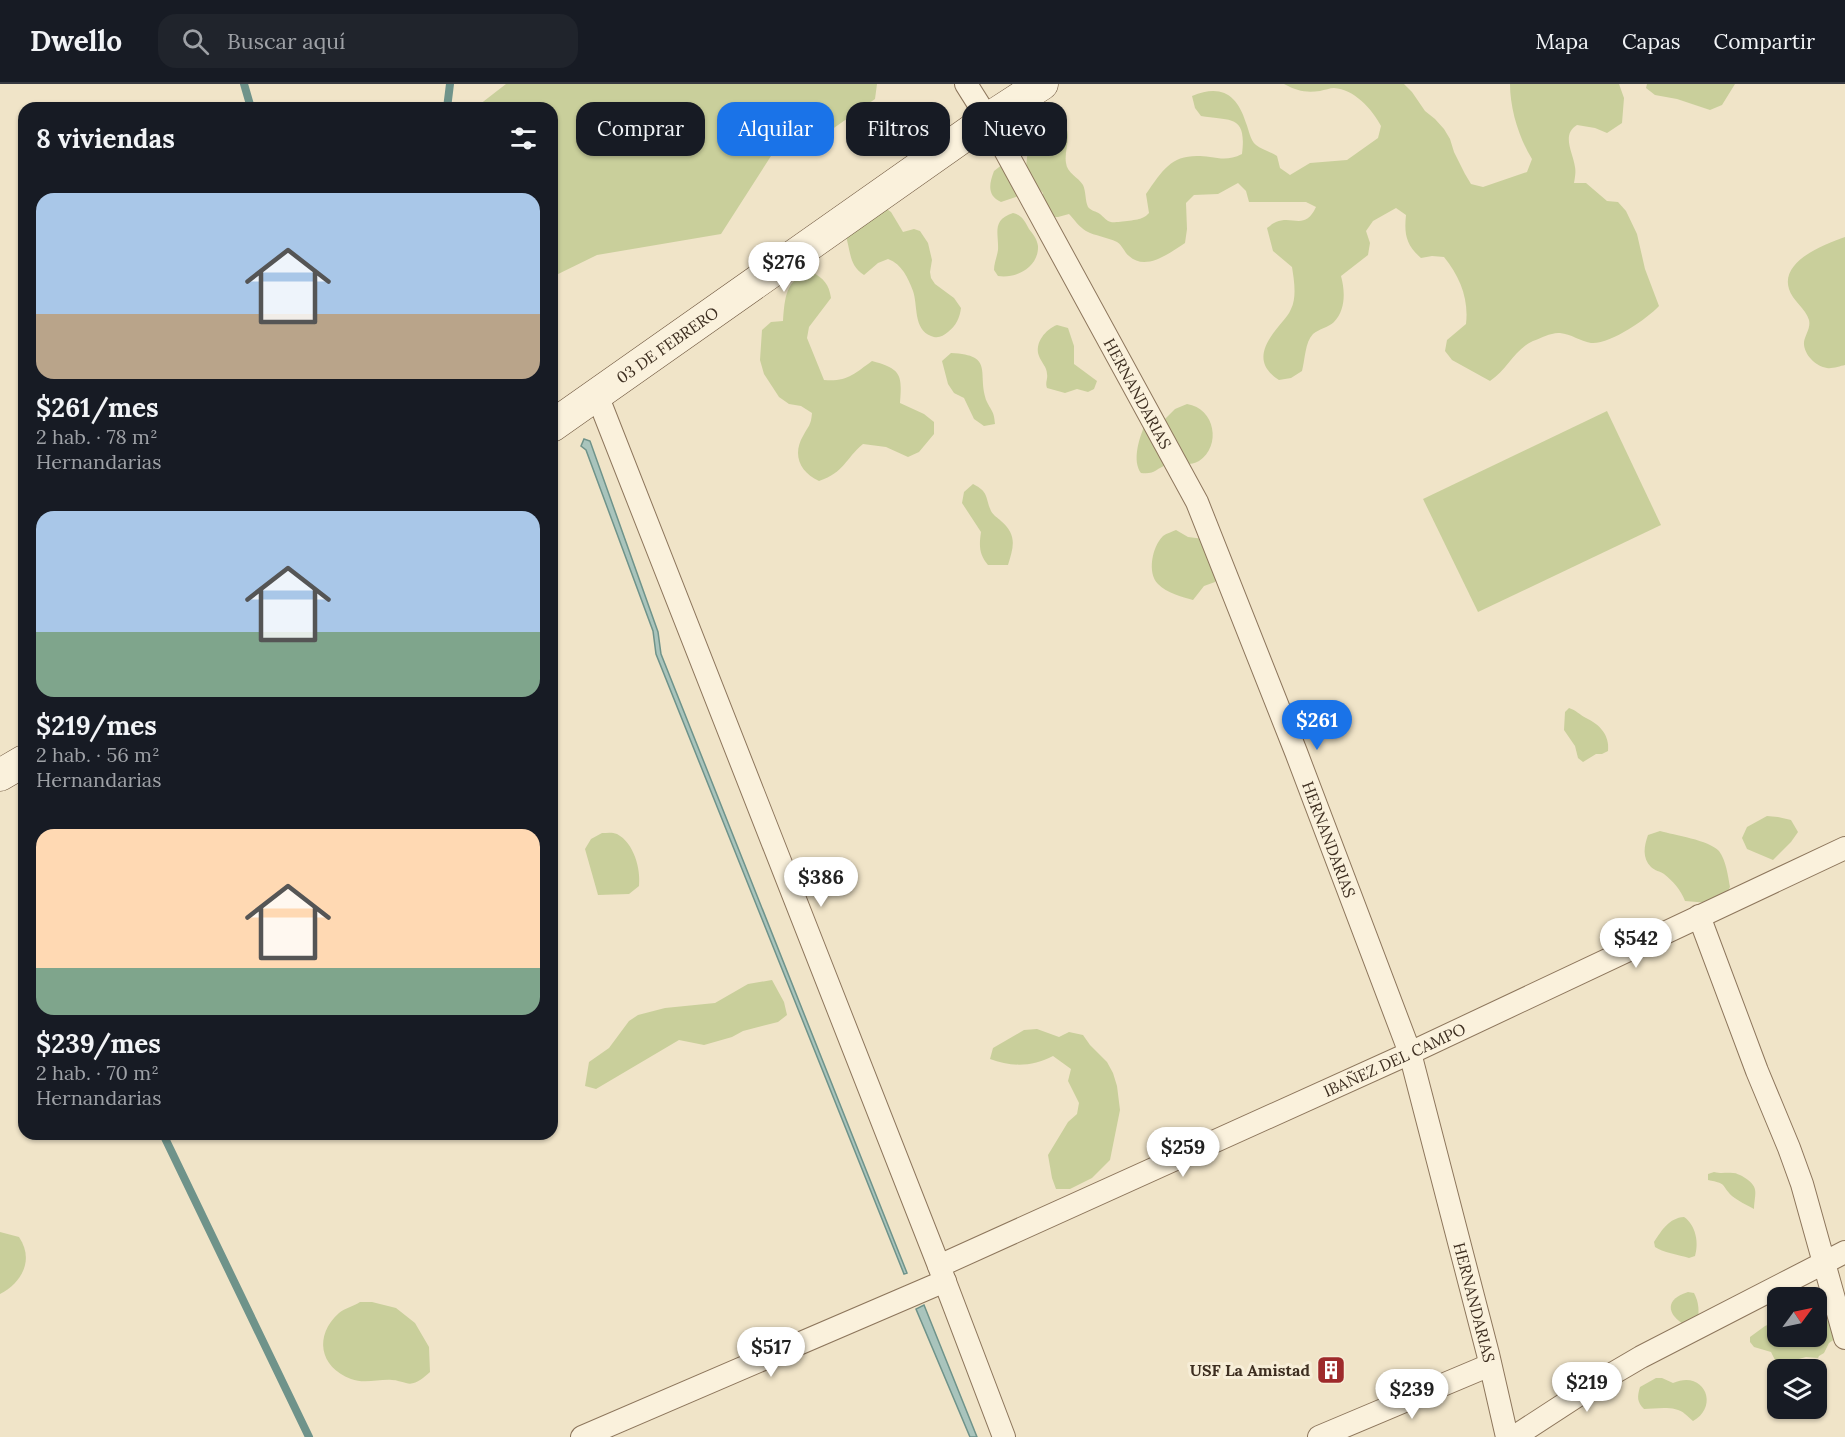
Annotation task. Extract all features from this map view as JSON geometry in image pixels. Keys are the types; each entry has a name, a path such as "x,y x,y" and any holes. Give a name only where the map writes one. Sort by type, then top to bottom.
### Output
{"street":[{"name":"HERNANDARIAS","path":"966,84 977,102"},
{"name":"03 DE FEBRERO","path":"1014,102 1042,84"},
{"name":"03 DE FEBRERO","path":"558,422 962,137"},
{"name":"HERNANDARIAS","path":"1008,156 1197,502 1296,752 1410,1053 1507,1437"},
{"path":"597,395 1004,1437"},
{"path":"0,775 18,764"},
{"name":"IBAÑEZ DEL CAMPO","path":"582,1437 942,1274 1845,848"},
{"path":"1699,916 1802,1184 1845,1338"},
{"path":"1514,1437 1641,1357 1845,1252"},
{"path":"1319,1437 1490,1365"}],"green space":[{"path":"506,84 877,84 875,99 871,102 846,102 846,119 834,128 834,102 717,102 717,156 771,156 721,234 597,255 558,274 558,102 483,102"},
{"path":"1284,84 1404,84 1425,111 1444,129 1471,184 1483,187 1527,172 1532,159 1516,123 1510,84 1619,84 1624,98 1622,123 1607,133 1577,125 1572,129 1569,144 1575,169 1574,183 1586,183 1607,201 1618,202 1626,211 1637,234 1645,269 1659,306 1627,330 1599,343 1587,342 1560,333 1550,334 1533,341 1521,349 1490,381 1452,360 1445,351 1447,340 1466,324 1465,297 1455,272 1444,257 1421,258 1412,248 1406,234 1406,215 1396,208 1373,221 1366,231 1370,243 1368,255 1341,276 1344,294 1341,311 1334,322 1310,337 1302,371 1291,378 1279,380 1265,366 1264,351 1271,336 1291,309 1294,299 1294,283 1292,267 1273,251 1267,228 1282,220 1298,221 1308,218 1316,207 1306,202 1249,202 1246,191 1238,183 1218,194 1194,195 1186,203 1185,243 1158,259 1143,262 1129,256 1117,242 1086,231 1069,214 1052,217 1042,199 1043,193 1039,189 1001,202 991,193 990,185 994,171 1003,164 1026,170 1028,156 1066,156 1070,172 1083,185 1088,207 1113,222 1143,218 1149,213 1146,194 1165,169 1178,159 1197,156 1226,158 1242,154 1243,141 1239,126 1228,120 1201,116 1195,108 1192,96 1211,91 1226,94 1233,99 1242,113 1254,143 1277,156 1280,168 1290,175 1310,163 1347,160 1378,138 1381,126 1362,101 1349,92 1334,88 1306,92"},
{"path":"1647,84 1735,84 1722,105 1710,110 1677,99 1655,95 1646,88"},
{"path":"881,205 891,212 903,232 914,229 920,231 928,243 932,260 931,278 935,284 954,298 961,308 959,318 951,330 942,336 931,336 921,328 913,291 907,276 897,264 888,259 878,263 864,275 853,262 845,234"},
{"path":"1013,213 1023,219 1035,237 1038,246 1037,253 1031,266 1025,270 1012,276 998,276 994,265 998,250 998,228 1002,219"},
{"path":"1845,237 1845,365 1827,368 1815,362 1804,347 1809,320 1793,297 1788,279 1797,262 1806,255"},
{"path":"812,272 825,282 831,298 809,327 807,338 824,380 845,378 872,361 895,370 901,386 900,403 924,414 934,422 934,434 919,452 908,457 886,447 863,444 840,469 819,481 803,468 798,450 812,413 801,406 789,404 779,397 764,374 760,360 762,330 771,322 783,321 786,297 791,284 803,275"},
{"path":"1057,325 1068,328 1074,346 1074,364 1097,381 1094,389 1088,392 1077,389 1065,393 1047,388 1047,371 1039,356 1038,346 1045,333"},
{"path":"951,353 965,355 979,362 982,368 984,392 995,424 984,426 974,419 964,398 954,393 948,384 942,361"},
{"path":"1187,404 1204,412 1209,420 1213,437 1206,454 1195,463 1171,464 1152,472 1141,473 1137,456 1138,444 1144,427 1157,427 1175,409"},
{"path":"1607,411 1661,525 1478,612 1423,499"},
{"path":"973,484 984,492 992,512 1010,531 1013,546 1008,565 988,565 981,553 981,532 962,503 964,492"},
{"path":"1176,530 1188,537 1212,540 1222,572 1215,582 1204,586 1193,600 1166,590 1158,584 1153,573 1152,560 1159,541 1163,536"},
{"path":"1569,708 1599,727 1607,740 1608,751 1596,754 1583,762 1578,758 1575,746 1564,730 1565,712"},
{"path":"1767,816 1791,820 1798,832 1773,860 1747,849 1742,838 1747,827"},
{"path":"1660,831 1700,841 1719,851 1725,863 1730,887 1725,897 1709,903 1685,901 1671,880 1651,867 1645,856 1648,835"},
{"path":"602,833 615,833 623,838 632,850 639,872 639,886 629,894 598,895 585,849 591,839"},
{"path":"772,980 784,1002 787,1015 778,1022 704,1045 679,1040 596,1089 585,1086 589,1062 609,1048 629,1021 638,1015 665,1008 715,1003 748,984"},
{"path":"1037,1029 1059,1037 1069,1032 1083,1035 1107,1062 1117,1086 1120,1110 1110,1160 1092,1178 1070,1189 1056,1189 1048,1155 1068,1122 1077,1114 1079,1103 1068,1081 1071,1069 1053,1056 1022,1065 990,1059 993,1048 1024,1030"},
{"path":"1736,1173 1752,1183 1755,1190 1754,1209 1732,1196 1723,1185 1708,1180 1708,1174"},
{"path":"1684,1217 1696,1235 1695,1256 1689,1258 1655,1247 1654,1242 1666,1225"},
{"path":"0,1232 19,1237 26,1254 26,1262 15,1283 0,1294"},
{"path":"1688,1292 1696,1296 1698,1320 1685,1325 1674,1316 1671,1307 1675,1299"},
{"path":"360,1302 372,1302 396,1308 415,1323 429,1347 430,1372 419,1381 409,1384 392,1380 351,1379 332,1367 324,1350 323,1340 326,1331 339,1313"},
{"path":"1832,1308 1839,1336 1827,1347 1827,1310"},
{"path":"1767,1325 1767,1347 1827,1347 1818,1358 1774,1359 1771,1352 1754,1347 1750,1342 1750,1337"},
{"path":"1656,1378 1673,1383 1684,1380 1693,1381 1700,1385 1705,1391 1706,1407 1693,1421 1676,1409 1644,1409 1638,1399 1640,1387"}],"water":[{"path":"584,439 590,441 658,632 661,654 907,1273 904,1274 656,654 653,631 586,450 581,446"},
{"path":"924,1305 977,1437 970,1437 916,1309"}],"waterway":[{"path":"244,84 249,102"},
{"path":"448,102 450,84"},
{"path":"166,1140 309,1437"}],"place":[{"name":"USF La Amistad","path":"1331,1370"}]}
